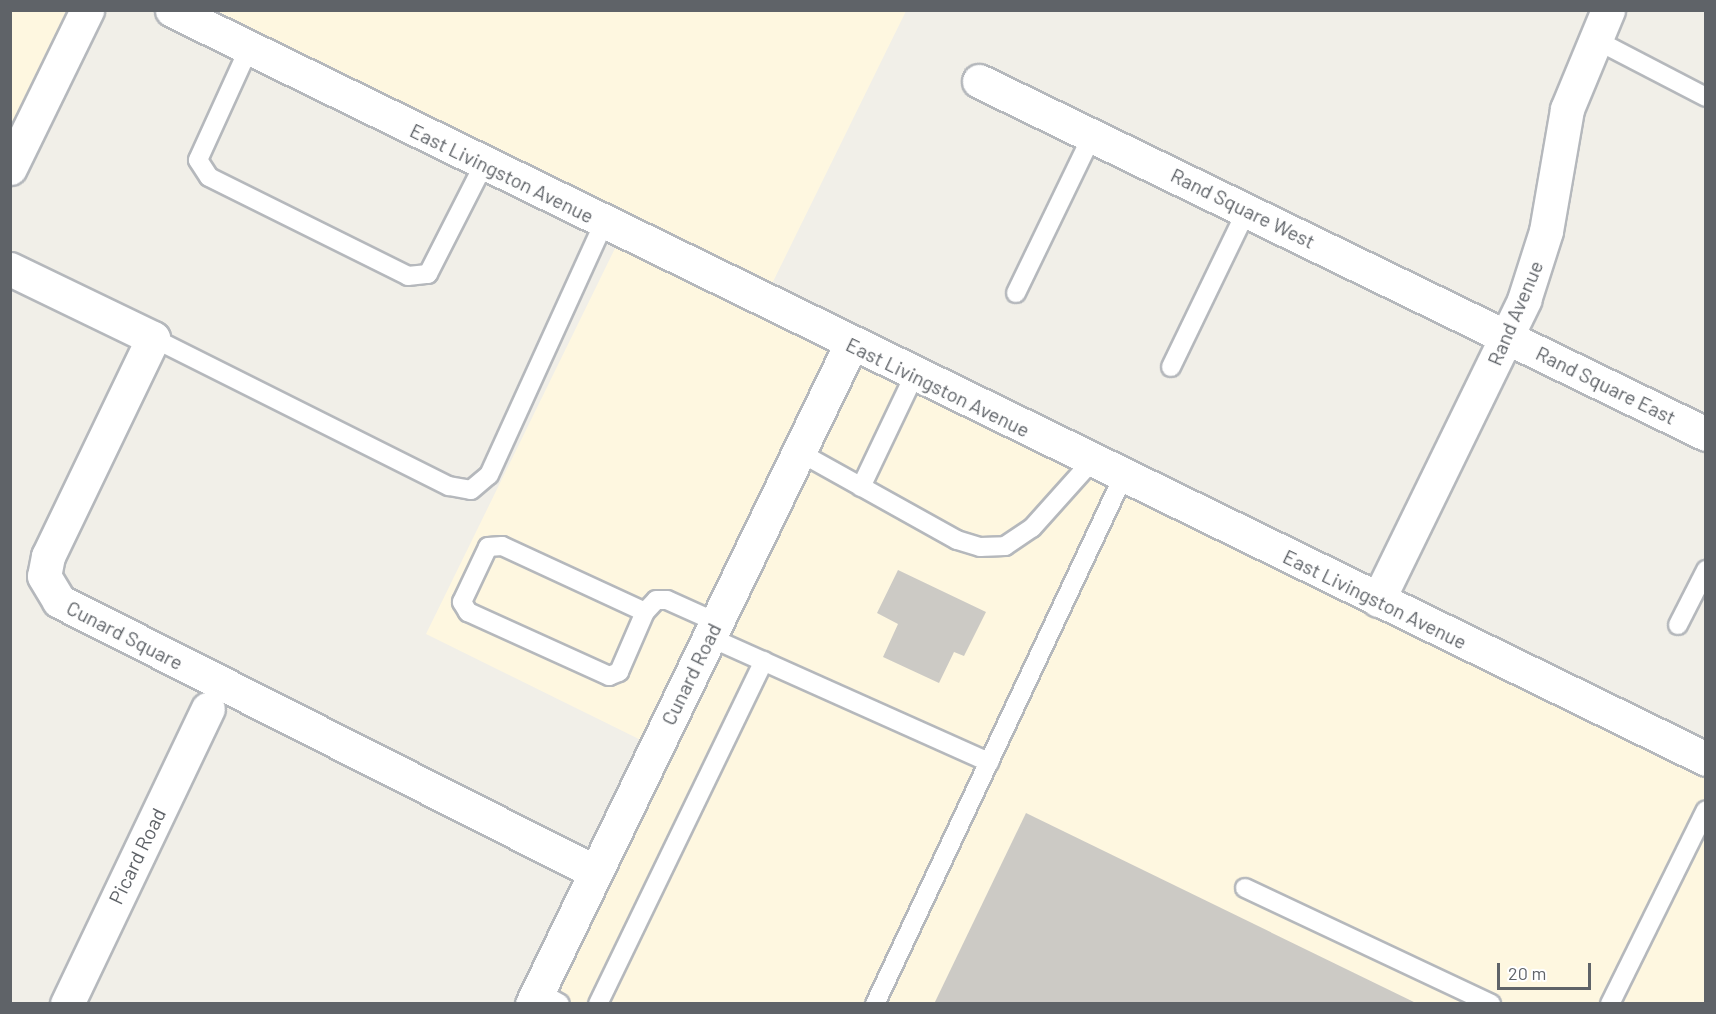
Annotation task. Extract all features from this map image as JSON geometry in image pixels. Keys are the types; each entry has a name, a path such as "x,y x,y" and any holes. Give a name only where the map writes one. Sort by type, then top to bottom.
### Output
{"street":[{"path":"10,168 87,10"},
{"name":"East Livingston Avenue","path":"172,10 914,376 1706,759"},
{"name":"Rand Avenue","path":"1378,600 1507,336 1537,266 1567,109 1601,25"},
{"name":"Rand Square West","path":"979,81 1507,336"},
{"path":"10,269 153,338"},
{"name":"Rand Square East","path":"1507,336 1706,434"},
{"name":"Cunard Square","path":"153,338 48,556 48,590 77,612 595,872"},
{"name":"Cunard Road","path":"543,999 595,872 851,344"},
{"name":"Picard Road","path":"67,1004 208,709"}],"lane":[{"path":"1601,25 1706,97"},
{"path":"249,48 198,160 209,177 408,276 428,274 484,164"},
{"path":"1016,293 1092,136"},
{"path":"1171,367 1247,210"},
{"path":"153,338 449,486 471,489 489,476 604,223"},
{"path":"861,487 914,376"},
{"path":"799,452 957,540 1005,546 1032,528 1092,462"},
{"path":"875,1004 1123,477"},
{"path":"645,612 502,546 488,547 462,602 468,612 609,676 620,672 645,612 656,600 667,600 764,661 990,762"},
{"path":"1678,625 1706,570"},
{"path":"598,1004 764,661"},
{"path":"1610,1004 1706,810"},
{"path":"1245,888 1491,1004"}],"shaded area":[{"path":"11,11 82,11 11,158"},
{"path":"187,11 906,11 764,300 1705,758 1705,1003 530,1003 655,747 426,634 624,230"}],"building":[{"path":"898,570 986,612 964,656 954,652 939,683 883,657 898,624 877,613"},
{"path":"1026,813 1418,1004 934,1004"}]}
